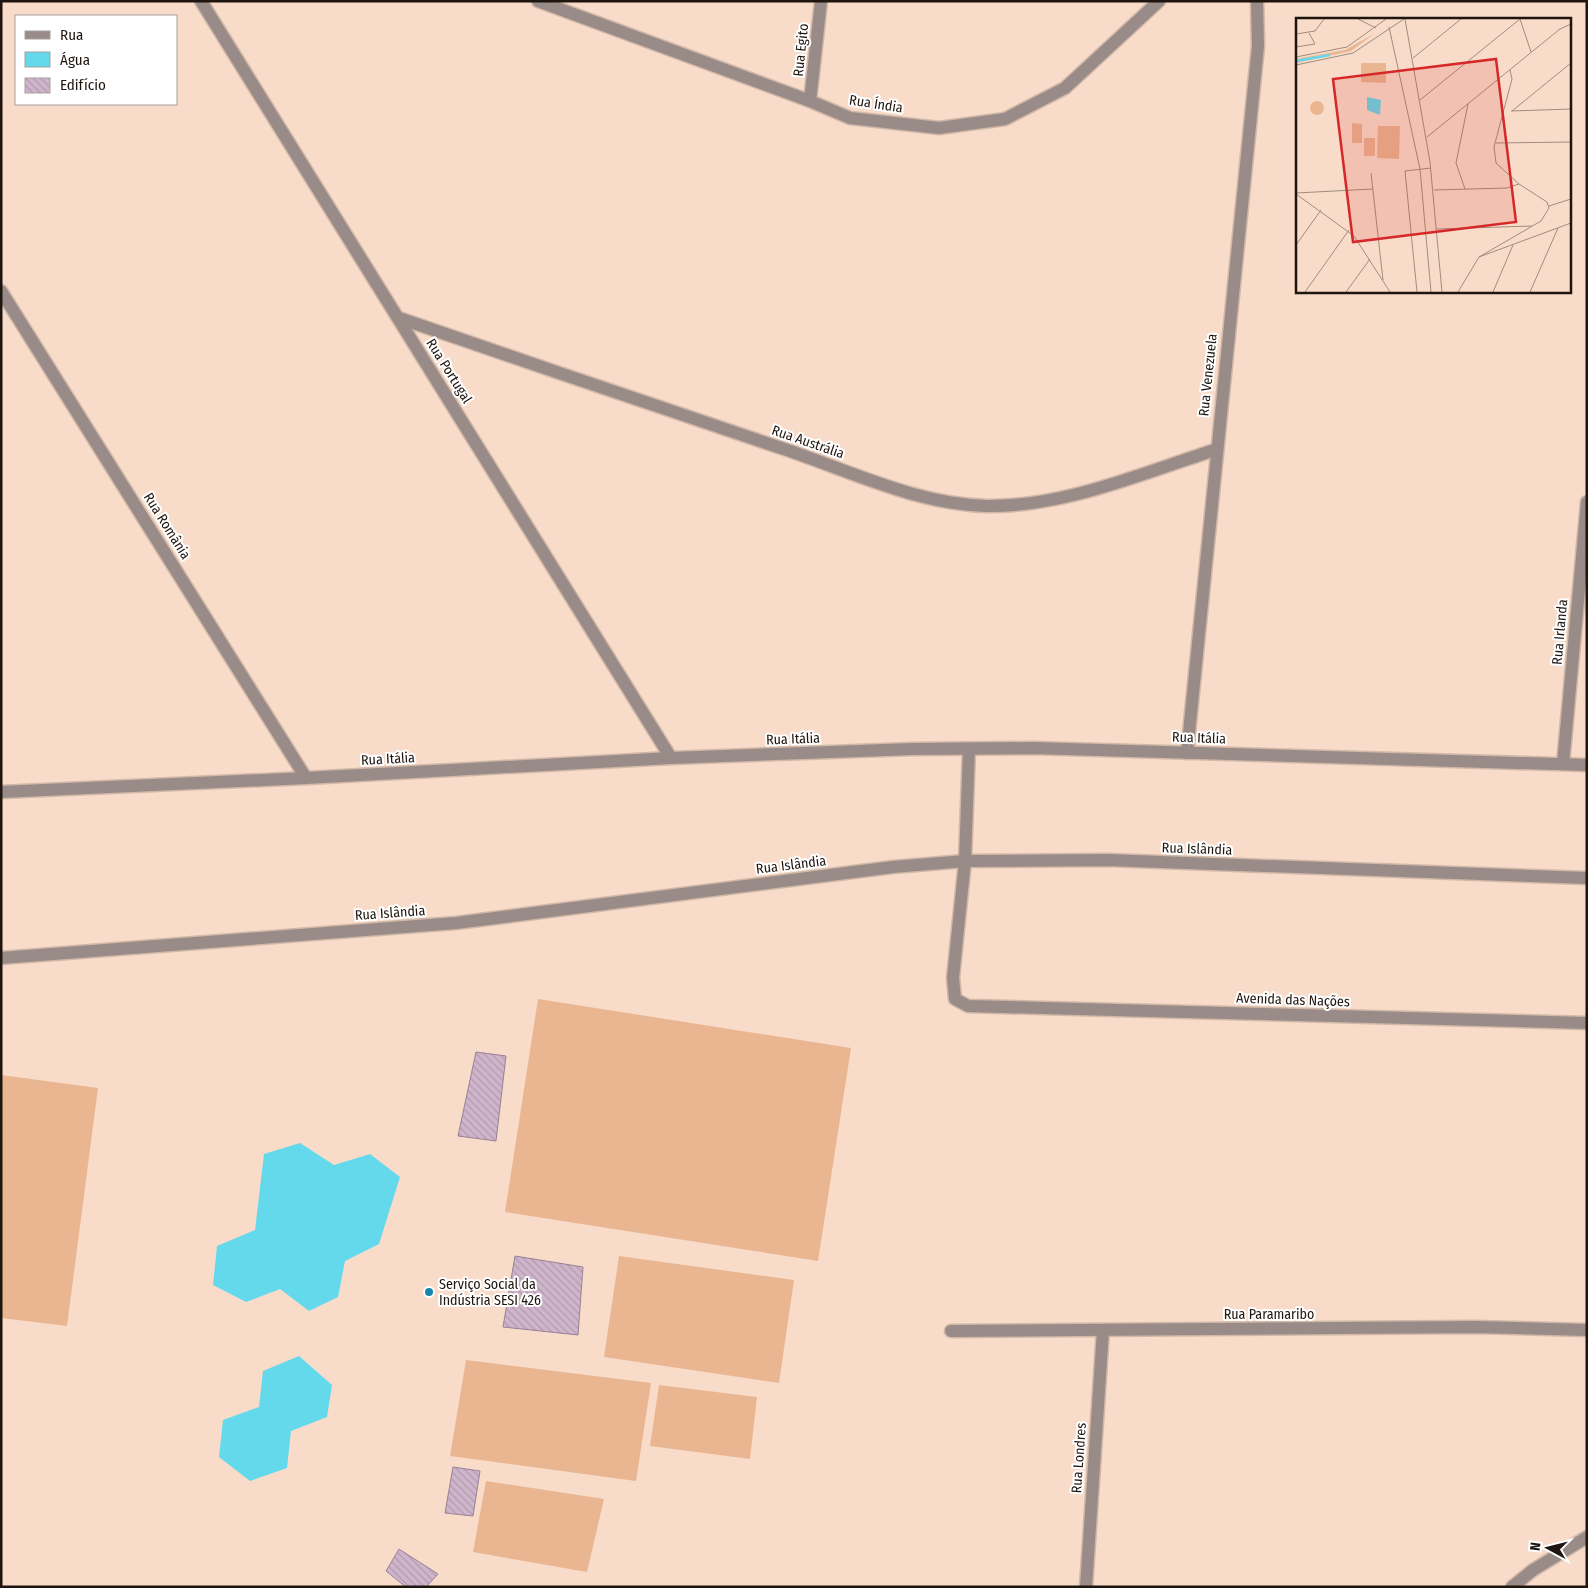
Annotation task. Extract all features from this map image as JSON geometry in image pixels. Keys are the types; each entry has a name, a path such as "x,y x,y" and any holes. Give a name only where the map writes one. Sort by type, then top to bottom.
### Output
{"street":[{"name":"Rua Portugal","path":"201,1 671,758"},
{"name":"Rua Índia","path":"538,1 810,101 850,118 939,128 1005,119 1065,88 1159,1"},
{"name":"Rua Egito","path":"810,101 821,1"},
{"name":"Rua Venezuela","path":"1187,753 1258,46 1257,1"},
{"name":"Rua România","path":"1,291 306,778"},
{"name":"Rua Austrália","path":"399,318 826,463 897,490 950,503 988,506 1032,503 1082,493 1216,450"},
{"name":"Rua Irlanda","path":"1563,764 1587,502"},
{"name":"Rua Itália","path":"1,792 671,758 969,749 1187,753 1587,765"},
{"path":"965,861 969,749"},
{"name":"Rua Islândia","path":"1,958 456,923 893,867 965,861 1108,860 1587,878"},
{"name":"Avenida das Nações","path":"965,861 953,978 955,999 968,1006 1587,1023"},
{"name":"Rua Paramaribo","path":"951,1331 1475,1327 1587,1330"},
{"name":"Rua Londres","path":"1086,1587 1103,1330"},
{"path":"1512,1587 1533,1570 1587,1537"}],"shaded area":[{"path":"538,999 851,1048 818,1261 505,1212"},
{"path":"1,1075 98,1088 67,1326 1,1318"},
{"path":"619,1256 794,1280 779,1383 604,1357"},
{"path":"466,1360 651,1383 636,1481 450,1456"},
{"path":"659,1385 757,1397 750,1459 650,1446"},
{"path":"486,1481 604,1499 587,1572 473,1552"}],"water":[{"path":"300,1143 334,1165 370,1154 400,1177 379,1244 345,1261 338,1297 309,1311 280,1289 246,1302 213,1285 217,1246 255,1230 264,1154"},
{"path":"299,1356 332,1385 327,1417 291,1431 287,1468 250,1481 219,1457 223,1420 259,1407 263,1371"}],"building":[{"path":"476,1052 506,1056 496,1141 458,1136"},
{"path":"515,1256 583,1267 578,1335 503,1327"},
{"path":"453,1467 480,1471 473,1516 445,1513"},
{"path":"399,1549 438,1574 426,1587 406,1587 386,1571"}],"place":[{"name":"Serviço Social da Indústria SESI 426","path":"429,1292"}]}
